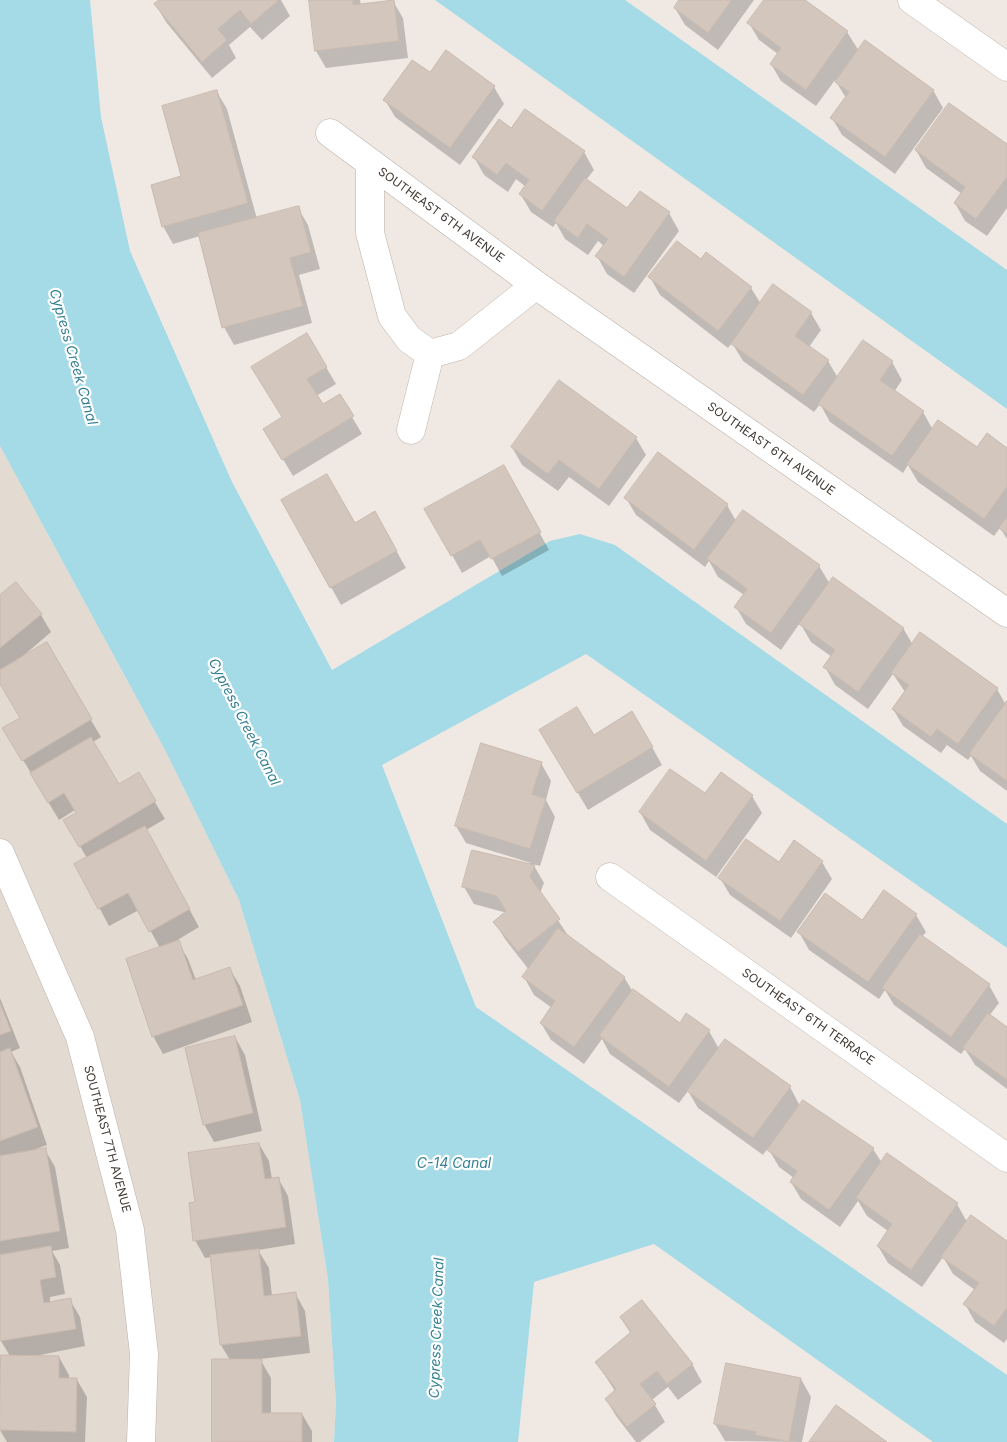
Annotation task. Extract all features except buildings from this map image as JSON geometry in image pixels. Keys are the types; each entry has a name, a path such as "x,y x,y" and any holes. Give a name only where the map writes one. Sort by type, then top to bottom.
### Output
{"street":[{"path":"912,0 1007,67"},
{"name":"SOUTHEAST 6TH AVENUE","path":"330,133 536,285 1007,613"},
{"name":"SOUTHEAST 6TH AVENUE","path":"370,163 370,233 392,316 409,339 430,354"},
{"path":"411,430 430,354 459,346 536,285"},
{"name":"SOUTHEAST 7TH AVENUE","path":"0,853 80,1037 130,1230 144,1354 141,1442"},
{"name":"SOUTHEAST 6TH TERRACE","path":"610,877 1007,1158"}],"shaded area":[{"path":"0,446 165,750 239,900 300,1100 328,1279 336,1403 334,1442 0,1442"}],"water":[{"name":"C-14 Canal","path":"0,0 90,0 101,117 130,251 232,482 332,670 550,541 580,534 615,545 1007,824 1007,948 586,654 382,765 476,1007 1007,1375 1007,1442 933,1442 654,1244 534,1282 518,1442 334,1442 336,1403 328,1279 300,1100 239,900 165,750 0,446"},
{"path":"435,0 625,0 1007,270 1007,409"}],"water label":[{"name":"Cypress Creek Canal","path":"73,357"},
{"name":"Cypress Creek Canal","path":"244,722"},
{"name":"Cypress Creek Canal","path":"437,1328"}]}
